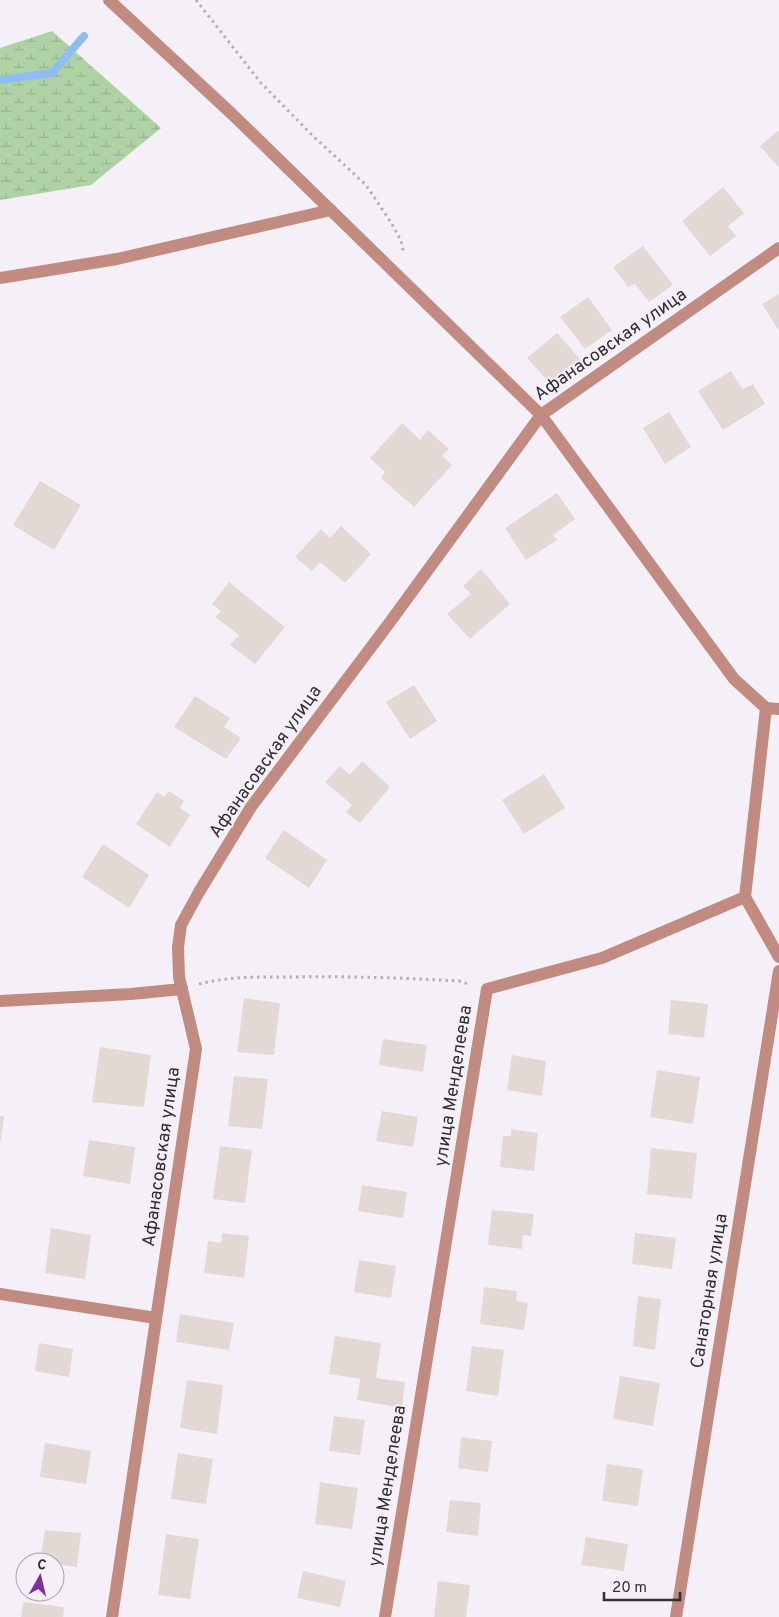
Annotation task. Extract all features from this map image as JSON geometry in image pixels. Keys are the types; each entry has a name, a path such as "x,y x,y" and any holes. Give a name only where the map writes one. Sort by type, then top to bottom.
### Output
{"street":[{"path":"110,0 232,114 542,415 734,679 766,708 779,709"},
{"path":"0,278 117,259 331,210"},
{"name":"Афанасовская улица","path":"112,1617 196,1049 179,978 178,947 181,925 198,892 251,807 542,415 779,248"},
{"path":"766,708 745,897 779,957"},
{"name":"улица Менделеева","path":"385,1617 487,990 602,958 745,897"},
{"name":"Санаторная улица","path":"676,1617 779,971"},
{"path":"0,1001 131,994 182,989"},
{"path":"0,1294 156,1318"}],"path":[{"path":"196,0 261,83 313,136 366,185 401,241 405,261 398,276"},
{"path":"182,989 218,979 390,977 459,981 487,990"}],"green space":[{"path":"52,31 161,128 91,185 0,200 0,48"}],"building":[{"path":"779,130 779,168 760,146"},
{"path":"723,187 744,213 728,226 736,236 710,256 682,221"},
{"path":"643,246 673,285 649,302 635,284 628,287 613,267"},
{"path":"779,294 779,331 762,304"},
{"path":"588,297 612,330 585,349 560,317"},
{"path":"557,333 584,364 555,389 527,358"},
{"path":"731,371 743,389 753,384 765,404 723,430 698,391"},
{"path":"669,412 691,447 665,464 643,428"},
{"path":"402,423 420,440 428,430 449,449 442,456 452,465 414,507 381,478 385,472 370,458"},
{"path":"40,481 81,505 54,550 13,525"},
{"path":"557,493 575,519 553,535 557,540 526,560 505,528"},
{"path":"341,526 371,554 345,583 320,562 312,571 295,557 321,529 330,538"},
{"path":"481,569 510,604 470,639 447,614 471,594 463,586"},
{"path":"229,582 285,627 255,664 230,645 239,635 215,617 221,611 212,604"},
{"path":"414,685 437,721 410,739 386,702"},
{"path":"195,696 230,718 224,727 241,738 226,759 174,727"},
{"path":"362,761 390,787 360,823 346,812 352,805 325,782 340,766 350,775"},
{"path":"544,774 565,808 524,834 502,800"},
{"path":"169,791 184,801 180,808 190,815 170,847 136,824 157,792 164,797"},
{"path":"284,830 327,860 309,888 265,858"},
{"path":"103,844 149,875 129,908 82,877"},
{"path":"244,998 280,1003 274,1055 237,1052"},
{"path":"671,1000 708,1004 704,1038 668,1034"},
{"path":"383,1039 427,1045 423,1072 379,1065"},
{"path":"100,1047 151,1055 144,1107 92,1102"},
{"path":"512,1055 546,1061 542,1096 507,1090"},
{"path":"657,1070 700,1077 693,1124 650,1117"},
{"path":"234,1076 268,1079 262,1129 228,1126"},
{"path":"382,1111 418,1117 413,1147 376,1141"},
{"path":"0,1116 4,1116 1,1140 0,1140"},
{"path":"511,1129 538,1133 534,1171 500,1167 503,1136 511,1136"},
{"path":"89,1140 135,1147 130,1184 83,1176"},
{"path":"220,1146 252,1150 245,1203 213,1199"},
{"path":"651,1148 697,1153 692,1199 647,1194"},
{"path":"362,1185 407,1192 403,1218 358,1211"},
{"path":"492,1210 534,1214 531,1236 523,1235 522,1249 488,1245"},
{"path":"51,1228 91,1235 85,1279 45,1273"},
{"path":"222,1233 249,1236 244,1278 204,1273 208,1241 221,1243"},
{"path":"635,1233 676,1238 672,1269 632,1264"},
{"path":"359,1260 396,1266 391,1298 354,1292"},
{"path":"484,1287 517,1291 516,1301 528,1303 524,1330 480,1324"},
{"path":"638,1296 661,1299 655,1350 633,1346"},
{"path":"180,1314 234,1323 229,1350 176,1342"},
{"path":"335,1336 381,1343 376,1378 405,1382 402,1408 357,1400 360,1379 329,1374"},
{"path":"39,1343 73,1349 69,1377 35,1371"},
{"path":"472,1346 504,1350 498,1396 466,1391"},
{"path":"620,1376 660,1383 653,1426 613,1419"},
{"path":"187,1380 223,1385 217,1434 180,1428"},
{"path":"334,1416 365,1420 360,1455 329,1451"},
{"path":"461,1437 492,1441 488,1472 458,1468"},
{"path":"45,1443 91,1451 86,1484 40,1477"},
{"path":"178,1453 213,1459 206,1504 171,1499"},
{"path":"607,1464 643,1469 638,1506 602,1501"},
{"path":"320,1482 358,1488 352,1529 315,1524"},
{"path":"450,1500 481,1503 478,1536 446,1532"},
{"path":"45,1530 81,1533 77,1567 65,1565 65,1552 42,1552"},
{"path":"166,1534 199,1539 190,1599 158,1595"},
{"path":"586,1537 628,1544 624,1571 581,1565"},
{"path":"303,1571 346,1581 340,1607 297,1598"},
{"path":"438,1581 470,1585 466,1617 434,1617"},
{"path":"23,1602 64,1607 63,1617 21,1617"}],"waterway":[{"path":"0,80 52,73 84,36"}]}
